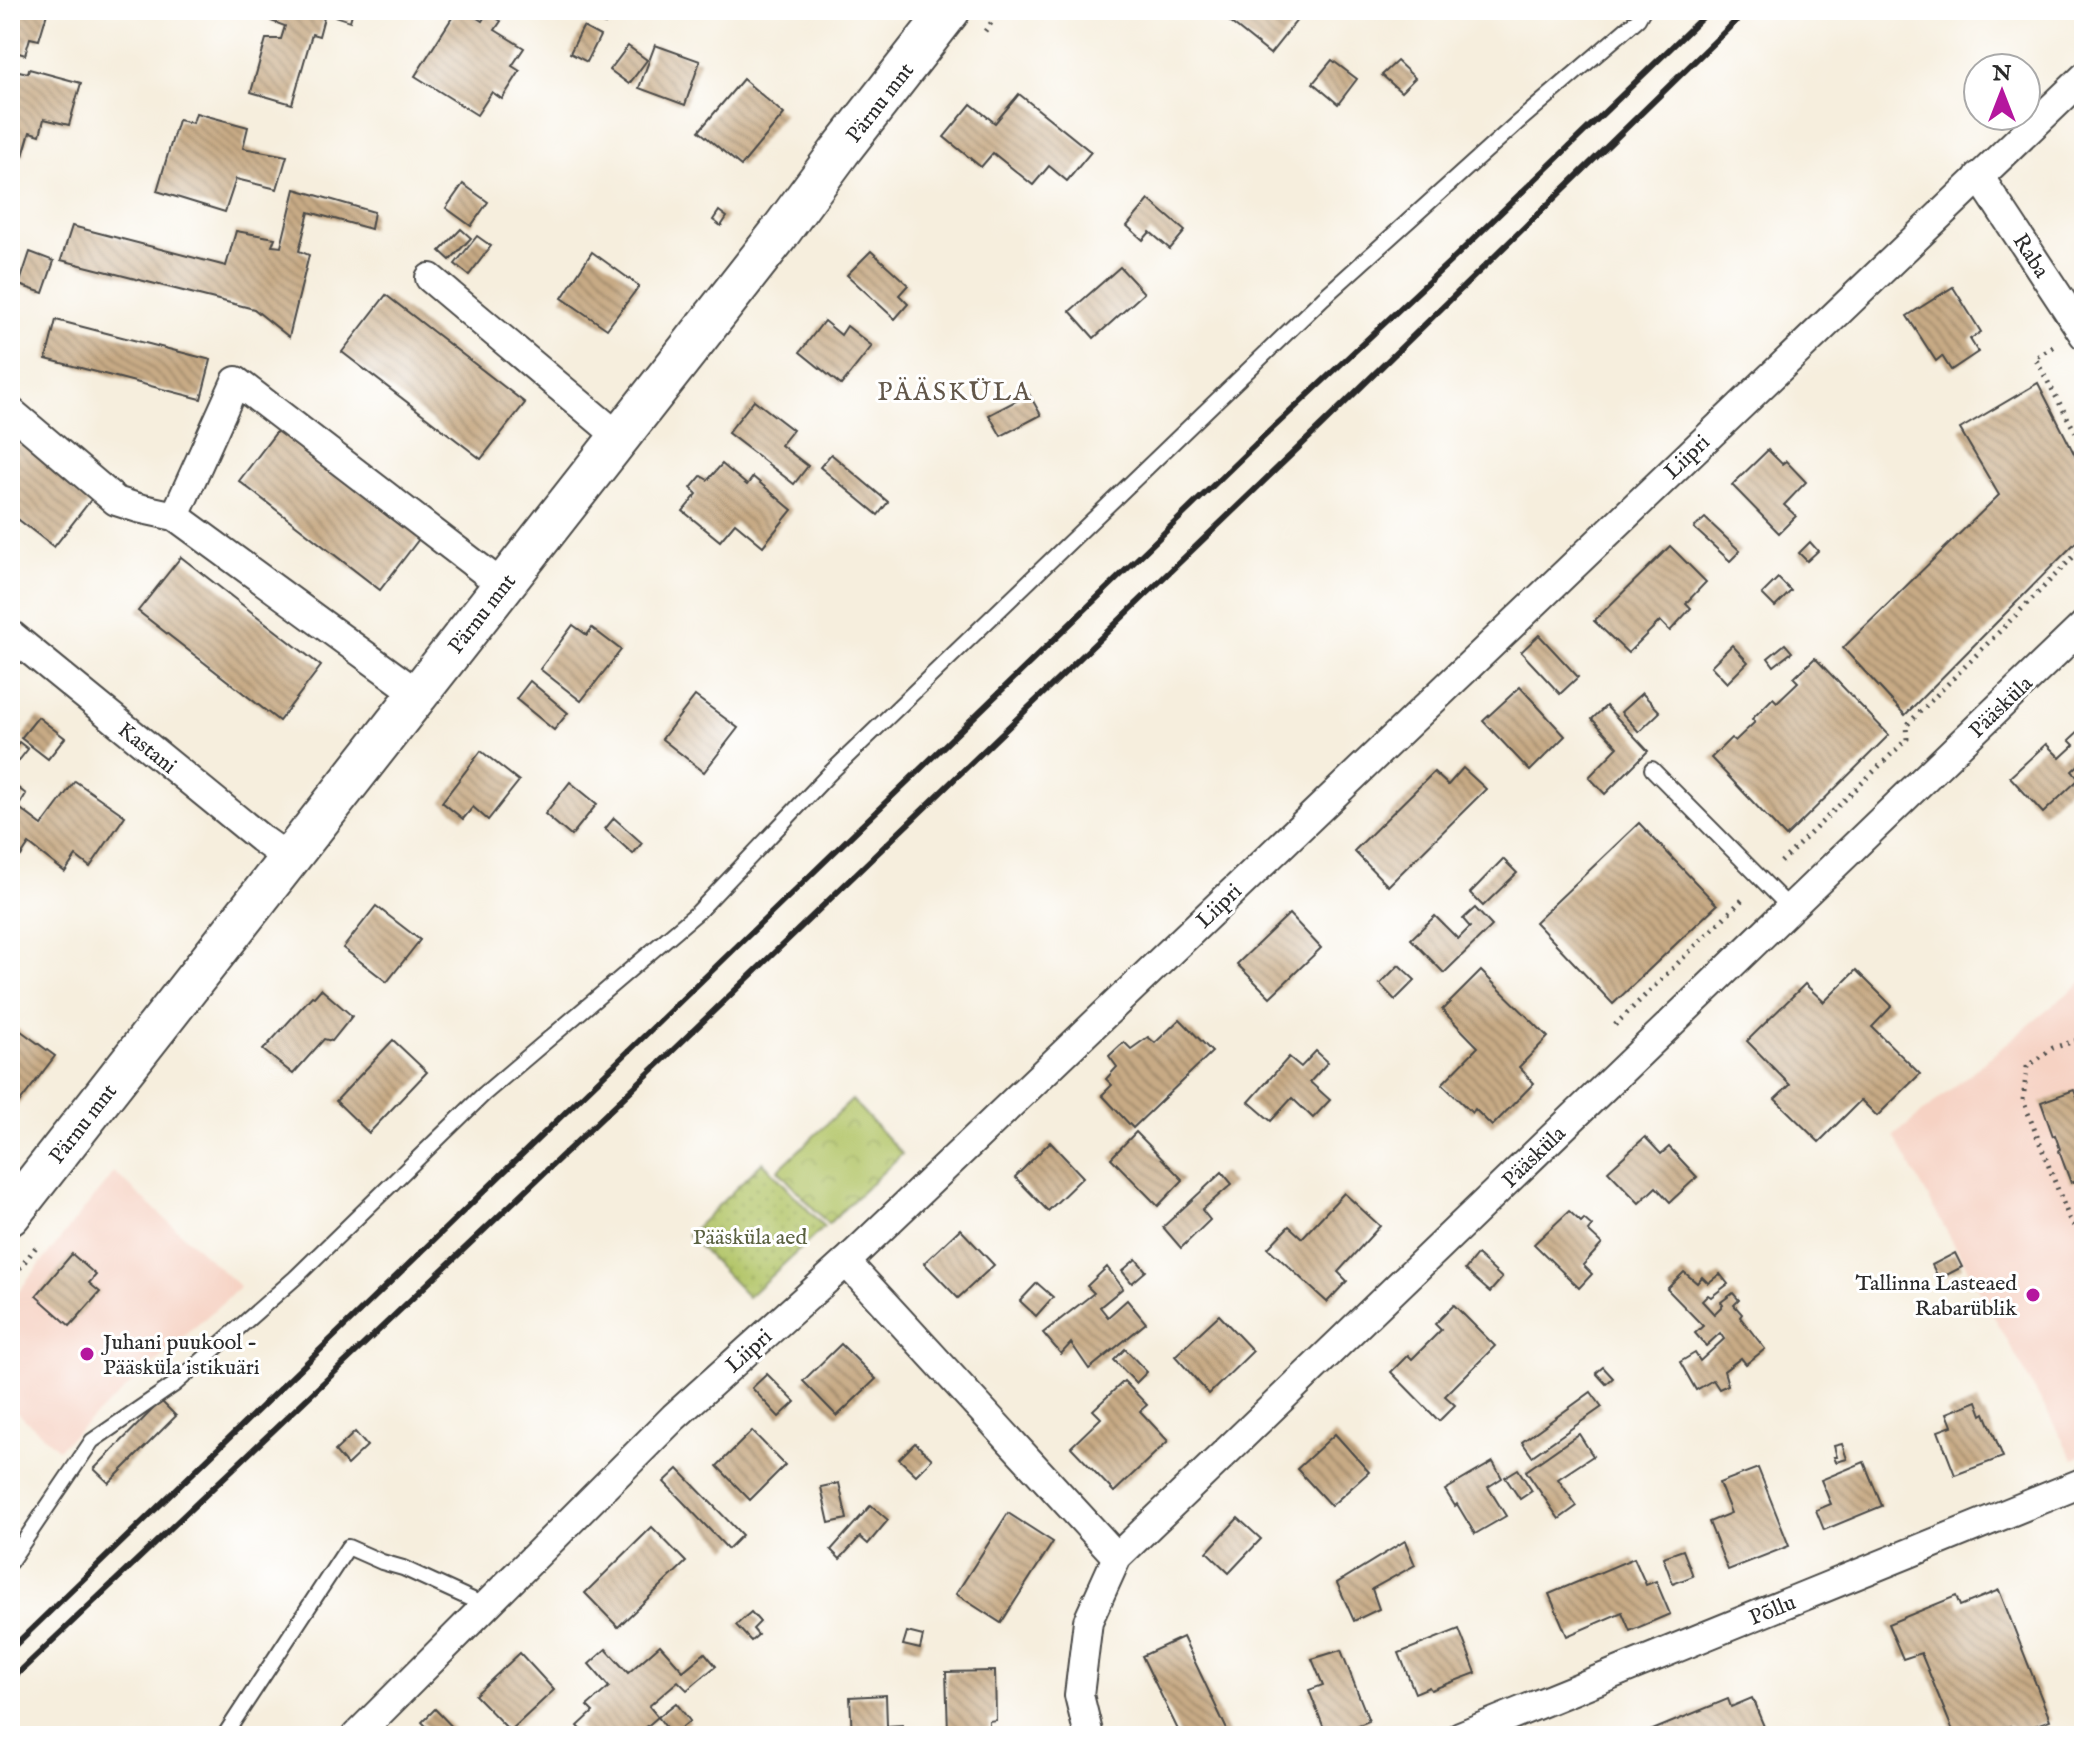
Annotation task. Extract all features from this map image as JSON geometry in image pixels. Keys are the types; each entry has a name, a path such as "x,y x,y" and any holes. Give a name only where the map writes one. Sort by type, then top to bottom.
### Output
{"main road":[{"name":"Pärnu mnt","path":"10,1215 778,235 950,10"}],"street":[{"name":"Liipri","path":"356,1736 674,1417 846,1262 2084,77"},
{"name":"Raba","path":"1979,176 2082,332"},
{"path":"430,278 619,437"},
{"path":"175,516 236,381 502,585"},
{"path":"10,411 116,501 175,516 418,694"},
{"name":"Pääsküla","path":"1089,1736 1079,1695 1088,1621 1117,1557 2084,625"},
{"name":"Kastani","path":"10,634 288,858"},
{"path":"846,1262 1117,1557"},
{"name":"Põllu","path":"1460,1736 2084,1482"}],"lane":[{"path":"10,1562 92,1441 175,1384 295,1278 484,1094 698,912 829,774 1323,298 1638,19 1643,10"},
{"path":"1652,769 1790,908"},
{"path":"224,1736 348,1547 486,1606"}],"path":[{"path":"2082,332 2035,358 2084,448"},
{"path":"1615,1025 1907,739 1906,726 2084,546"},
{"path":"2084,1038 2053,1048 2027,1067 2023,1100 2069,1218 2084,1240"}],"shaded area":[{"name":"Tallinna Lasteaed Rabarüblik","path":"2084,980 2084,1455 2073,1459 1894,1136"},
{"name":"Juhani puukool - Pääsküla istikuäri","path":"114,1172 240,1287 58,1449 10,1406 10,1302"}],"green space":[{"path":"852,1100 902,1154 828,1224 778,1170"},
{"name":"Pääsküla aed","path":"763,1162 824,1227 748,1297 688,1235"}],"building":[{"path":"10,10 48,10 39,40 30,38 25,55 10,50"},
{"path":"258,10 326,10 319,36 312,34 292,104 251,92 266,39 281,39 285,26 271,21 273,15"},
{"path":"336,10 353,10 350,21 335,16"},
{"path":"457,10 465,10 482,21 487,13 501,21 495,30 524,48 512,66 520,71 502,99 492,92 477,115 415,76"},
{"path":"582,10 609,10 605,24 580,16"},
{"path":"1215,10 1305,10 1270,54"},
{"path":"583,27 600,36 587,62 570,53"},
{"path":"655,45 700,61 685,105 639,88"},
{"path":"628,46 647,60 629,84 610,70"},
{"path":"1332,60 1357,79 1338,104 1313,83"},
{"path":"1397,61 1415,78 1401,92 1382,75"},
{"path":"10,69 28,73 29,69 81,83 69,125 44,119 40,135 30,132 23,156 10,152"},
{"path":"743,79 784,114 741,166 699,131"},
{"path":"1019,94 1091,152 1067,181 1049,166 1033,185 993,153 981,167 944,137 971,104 995,123"},
{"path":"196,113 248,127 243,148 287,156 277,189 236,179 225,212 157,191 178,120 193,123"},
{"path":"463,184 488,202 471,226 446,208"},
{"path":"295,189 374,212 371,229 309,212 299,251 309,255 289,337 254,309 61,260 72,226 226,266 236,231 275,238 272,246 281,247"},
{"path":"1149,200 1185,231 1170,249 1150,232 1143,240 1127,226"},
{"path":"719,211 727,217 721,226 713,220"},
{"path":"461,229 471,238 450,260 440,251"},
{"path":"477,236 491,246 469,275 455,264"},
{"path":"871,251 908,285 899,295 908,304 895,319 847,275"},
{"path":"30,252 54,261 43,293 19,285"},
{"path":"592,252 639,286 607,329 562,298"},
{"path":"1120,267 1144,293 1094,338 1070,311"},
{"path":"1953,287 1981,332 1970,339 1978,352 1951,370 1942,356 1936,361 1907,316"},
{"path":"386,295 525,403 481,459 342,352"},
{"path":"56,320 211,360 201,399 46,359"},
{"path":"824,321 841,335 847,326 872,346 841,385 800,352"},
{"path":"2038,383 2084,473 2084,534 1905,715 1843,648 1999,495 1960,429"},
{"path":"1029,394 1041,415 1001,436 989,415"},
{"path":"754,400 793,430 781,445 808,466 794,484 728,433"},
{"path":"10,425 97,492 54,547 10,513"},
{"path":"281,426 422,535 380,590 239,481"},
{"path":"1768,450 1782,464 1786,461 1806,482 1784,505 1796,516 1779,533 1732,485"},
{"path":"831,454 888,502 878,515 820,467"},
{"path":"722,464 747,485 753,477 792,510 763,546 735,523 720,541 683,511 697,494 691,488 701,476 708,480"},
{"path":"1705,518 1740,551 1730,561 1694,528"},
{"path":"1810,542 1818,551 1807,561 1799,553"},
{"path":"1670,546 1706,582 1686,603 1691,608 1670,631 1660,621 1628,653 1594,621"},
{"path":"181,557 321,666 279,721 138,611"},
{"path":"1778,578 1791,591 1775,607 1762,594"},
{"path":"573,625 587,635 592,628 621,650 581,701 540,669"},
{"path":"1539,635 1578,677 1560,694 1521,652"},
{"path":"1785,644 1792,652 1774,666 1768,658"},
{"path":"1732,645 1748,662 1727,683 1711,666"},
{"path":"1815,658 1889,735 1786,837 1711,758 1731,738 1735,741 1755,722 1752,719 1773,698 1777,702 1798,682 1794,678"},
{"path":"530,681 568,713 554,730 516,699"},
{"path":"1520,687 1565,736 1530,771 1483,721"},
{"path":"1642,693 1660,712 1639,732 1621,712"},
{"path":"695,696 738,728 704,772 662,739"},
{"path":"1606,706 1648,751 1605,794 1589,777 1618,747 1592,719"},
{"path":"38,717 65,738 48,759 21,738"},
{"path":"2084,726 2084,760 2072,771 2079,779 2043,813 2010,777 2046,744 2060,758 2074,745 2069,740"},
{"path":"19,742 28,749 13,768 10,753"},
{"path":"481,751 519,781 488,820 473,807 463,819 442,802"},
{"path":"1463,768 1486,789 1388,886 1354,851 1434,772 1448,785"},
{"path":"75,781 125,816 90,867 76,856 65,872 29,844 21,856 10,848 10,782 26,794 18,807 42,825"},
{"path":"570,782 597,804 571,836 545,814"},
{"path":"614,818 642,843 633,854 605,829"},
{"path":"1639,823 1717,905 1613,1004 1535,922"},
{"path":"1503,859 1517,873 1483,906 1470,893"},
{"path":"376,906 420,940 387,982 343,948"},
{"path":"1475,908 1492,926 1444,973 1411,939 1435,916 1458,939 1470,927 1463,919"},
{"path":"1289,914 1321,948 1270,997 1237,964"},
{"path":"1399,965 1415,980 1395,1000 1380,984"},
{"path":"1856,970 1892,1006 1872,1027 1920,1074 1877,1116 1861,1100 1819,1142 1775,1099 1790,1085 1747,1041 1805,984 1824,1002"},
{"path":"1481,971 1548,1037 1519,1067 1534,1083 1492,1126 1475,1109 1472,1113 1442,1084 1478,1047 1442,1010"},
{"path":"321,989 352,1016 332,1041 324,1039 293,1074 263,1050"},
{"path":"1180,1019 1212,1052 1133,1128 1102,1095 1112,1085 1106,1079 1117,1067 1109,1056 1124,1042 1131,1049 1148,1037 1155,1043"},
{"path":"17,1028 55,1056 10,1115 10,1037"},
{"path":"393,1040 427,1072 369,1133 336,1101"},
{"path":"1316,1051 1328,1062 1310,1082 1330,1100 1313,1118 1292,1098 1271,1121 1249,1102 1289,1057 1301,1067"},
{"path":"2074,1090 2078,1100 2084,1097 2084,1178 2071,1183 2041,1102"},
{"path":"1136,1132 1183,1180 1158,1206 1111,1158"},
{"path":"1645,1137 1661,1154 1669,1147 1697,1177 1670,1202 1656,1187 1639,1203 1608,1171"},
{"path":"1050,1142 1083,1177 1048,1211 1015,1177"},
{"path":"1222,1172 1232,1184 1202,1210 1210,1220 1181,1248 1163,1227"},
{"path":"1344,1193 1380,1226 1338,1272 1347,1281 1327,1302 1268,1248 1289,1226 1302,1238"},
{"path":"1569,1211 1581,1222 1584,1219 1592,1226 1588,1231 1602,1244 1583,1265 1592,1274 1579,1288 1534,1244"},
{"path":"960,1229 994,1265 958,1298 924,1263"},
{"path":"1955,1253 1962,1267 1939,1279 1932,1265"},
{"path":"72,1254 96,1275 89,1283 100,1292 70,1326 36,1296"},
{"path":"1477,1255 1502,1278 1490,1292 1465,1270"},
{"path":"1136,1259 1146,1271 1132,1283 1122,1271"},
{"path":"1107,1267 1123,1288 1100,1307 1108,1317 1127,1300 1146,1323 1089,1369 1071,1343 1061,1354 1043,1333 1094,1293 1087,1286"},
{"path":"1684,1272 1697,1283 1702,1277 1708,1283 1720,1274 1728,1284 1702,1301 1714,1314 1723,1305 1721,1302 1733,1293 1739,1300 1734,1305 1742,1314 1740,1317 1765,1349 1746,1364 1741,1358 1724,1371 1728,1385 1719,1389 1713,1380 1696,1390 1680,1362 1695,1353 1700,1361 1724,1339 1720,1333 1706,1346 1695,1333 1703,1326 1667,1289"},
{"path":"1037,1283 1053,1297 1036,1316 1020,1301"},
{"path":"1454,1305 1495,1346 1445,1396 1455,1405 1439,1421 1391,1372 1408,1355 1412,1359 1441,1330 1435,1324"},
{"path":"1219,1315 1253,1351 1209,1394 1175,1356"},
{"path":"841,1344 876,1379 837,1416 803,1381"},
{"path":"1125,1349 1147,1372 1136,1383 1114,1360"},
{"path":"1603,1367 1613,1378 1606,1384 1596,1373"},
{"path":"767,1374 795,1402 779,1417 752,1388"},
{"path":"1124,1381 1147,1405 1140,1411 1168,1441 1114,1492 1071,1447 1101,1418 1093,1410"},
{"path":"1591,1392 1602,1407 1532,1456 1522,1442"},
{"path":"161,1401 176,1416 109,1483 94,1469"},
{"path":"1977,1401 2003,1457 1955,1475 1938,1431 1952,1426 1947,1413"},
{"path":"752,1431 785,1465 750,1500 717,1466"},
{"path":"355,1432 367,1446 347,1465 335,1451"},
{"path":"1335,1434 1369,1472 1331,1506 1297,1469"},
{"path":"1579,1434 1593,1456 1558,1479 1577,1506 1559,1519 1526,1471"},
{"path":"915,1443 932,1459 916,1475 899,1459"},
{"path":"1842,1444 1847,1459 1836,1462 1834,1446"},
{"path":"1493,1462 1502,1478 1488,1487 1506,1516 1475,1534 1445,1490"},
{"path":"1864,1462 1882,1506 1824,1530 1816,1510 1831,1504 1821,1480"},
{"path":"1758,1468 1789,1546 1728,1570 1709,1522 1731,1513 1719,1483"},
{"path":"678,1469 742,1535 728,1549 664,1482"},
{"path":"1518,1469 1532,1491 1520,1499 1505,1477"},
{"path":"839,1483 847,1519 829,1523 821,1487"},
{"path":"871,1505 888,1520 868,1544 860,1537 840,1559 831,1550"},
{"path":"1008,1513 1053,1542 1001,1623 956,1594"},
{"path":"1238,1518 1261,1539 1229,1573 1207,1552"},
{"path":"652,1527 686,1562 618,1627 585,1593"},
{"path":"1405,1541 1415,1565 1372,1589 1379,1609 1354,1621 1337,1583"},
{"path":"1683,1550 1693,1576 1673,1584 1663,1557"},
{"path":"1634,1558 1646,1585 1656,1581 1670,1614 1630,1631 1622,1612 1567,1636 1549,1594"},
{"path":"1999,1590 2050,1720 2013,1734 2010,1726 1984,1736 1955,1736 1921,1653 1903,1659 1888,1624 1956,1596 1960,1606"},
{"path":"751,1612 760,1622 753,1629 758,1635 751,1641 736,1625"},
{"path":"1459,1629 1476,1673 1415,1693 1399,1653"},
{"path":"907,1632 923,1636 920,1649 903,1645"},
{"path":"1183,1637 1230,1736 1181,1736 1142,1656"},
{"path":"660,1645 683,1671 705,1653 716,1666 687,1690 678,1681 649,1706 658,1717 636,1736 580,1736 584,1733 578,1726 593,1712 587,1706 609,1687 589,1664 606,1649 628,1673"},
{"path":"1341,1650 1369,1721 1327,1736 1309,1690 1323,1685 1312,1659"},
{"path":"520,1653 554,1690 510,1731 475,1695"},
{"path":"995,1671 996,1720 989,1721 989,1729 948,1731 946,1672"},
{"path":"886,1695 887,1726 902,1725 903,1736 852,1736 850,1697"},
{"path":"1752,1698 1768,1736 1638,1736 1728,1699 1731,1707"},
{"path":"676,1703 690,1721 672,1735 658,1717"},
{"path":"435,1709 461,1736 435,1736 422,1722"}],"railway":[{"path":"10,1650 1257,443 1710,10"},
{"path":"10,1681 667,1056 1322,425 1747,10"}],"place":[{"name":"Tallinna Lasteaed Rabarüblik","path":"2033,1295"},
{"name":"Juhani puukool - Pääsküla istikuäri","path":"87,1354"}],"district":[{"name":"PÄÄSKÜLA","path":"955,391"}]}
